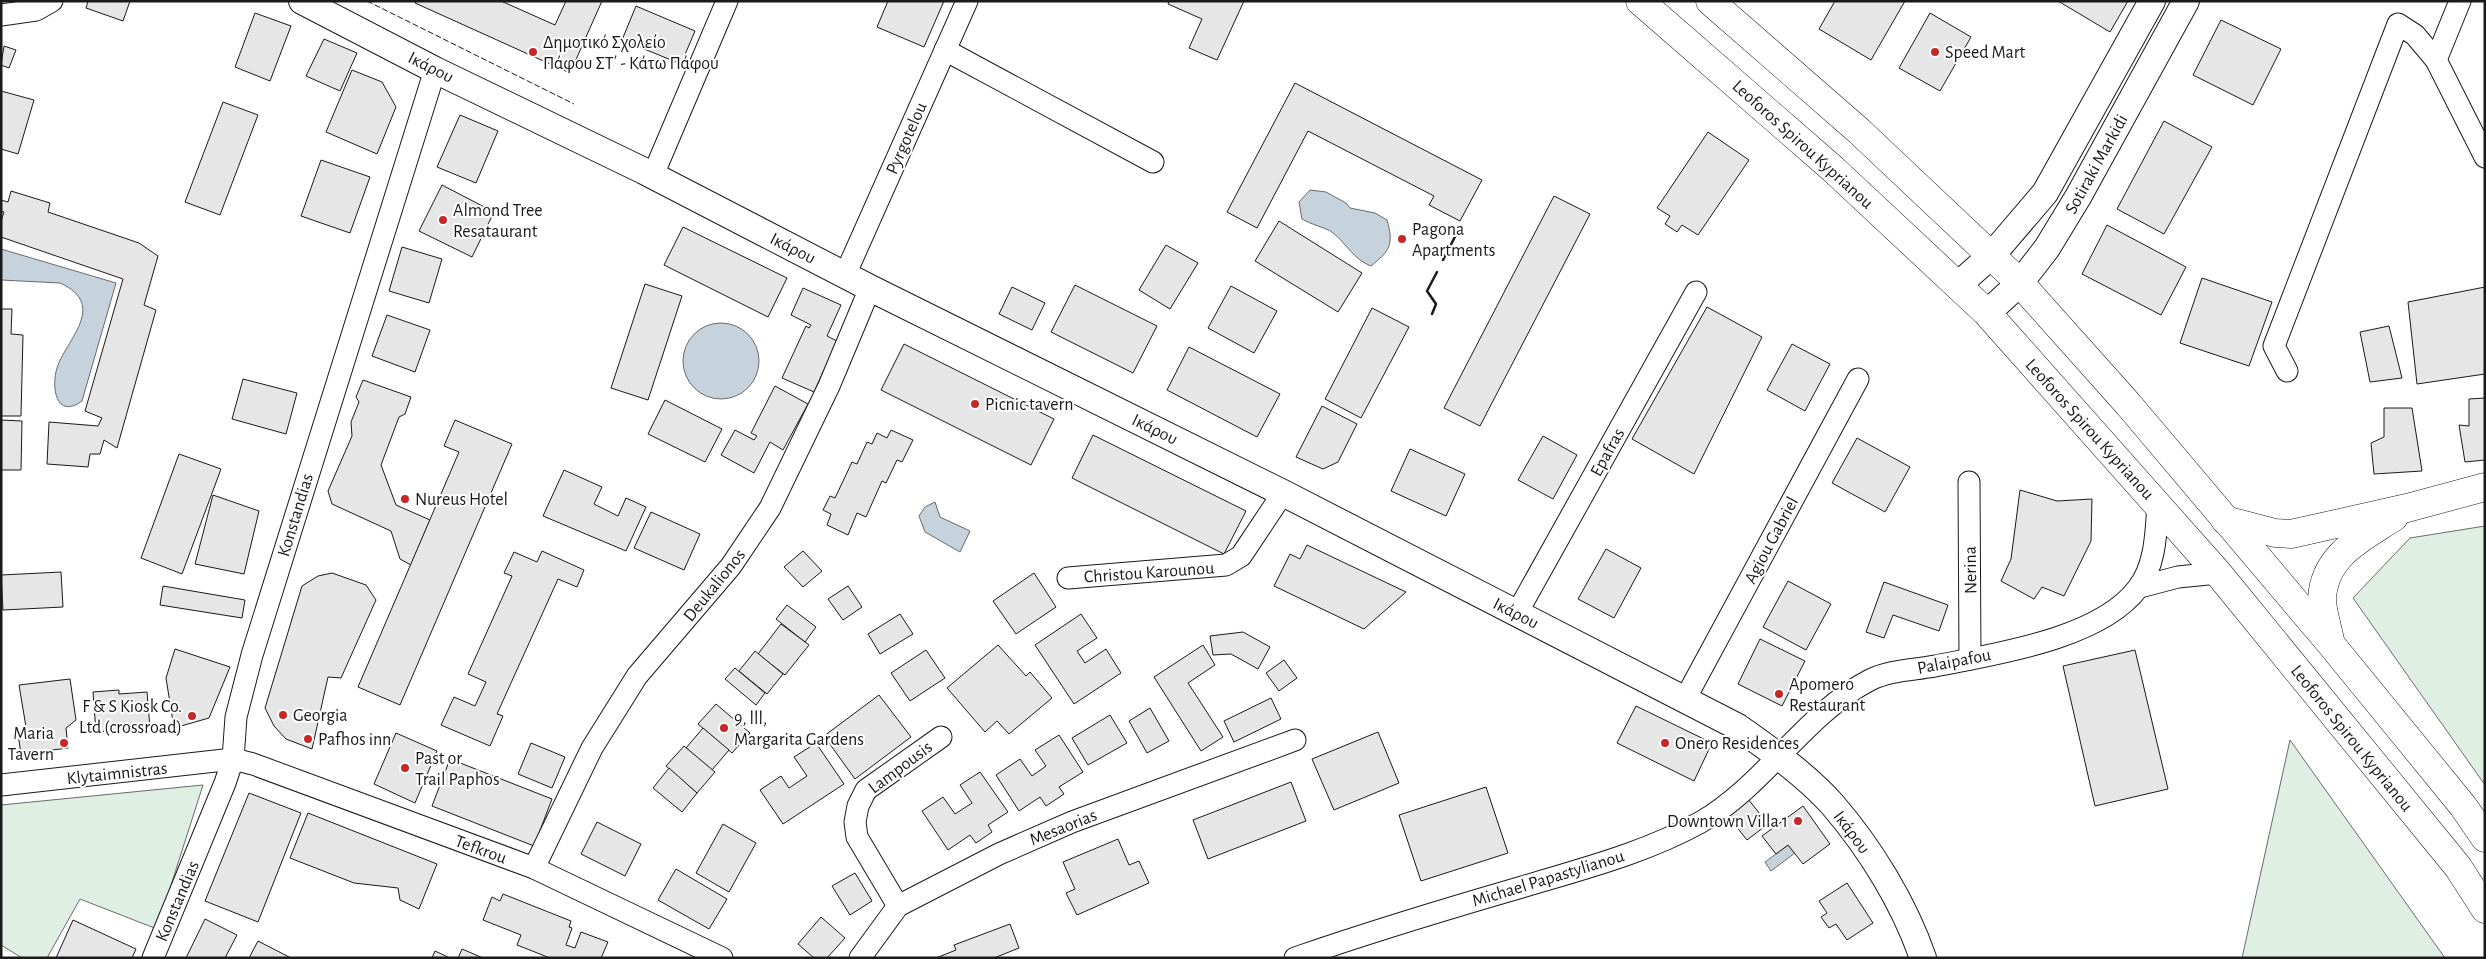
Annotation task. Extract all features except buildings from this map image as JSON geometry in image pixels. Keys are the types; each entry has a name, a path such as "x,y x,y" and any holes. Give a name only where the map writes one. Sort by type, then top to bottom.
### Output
{"main road":[{"name":"Leoforos Spirou Kyprianou","path":"1640,1 1833,169 1987,313 2218,573 2458,867 2485,909"},
{"path":"1710,1 1859,131 2020,283 2128,404 2330,643 2463,806 2485,838"},
{"path":"2225,520 2275,533 2291,534 2407,508 2485,487"},
{"path":"2330,643 2322,600 2326,581 2336,558 2407,508"}],"street":[{"path":"1,15 36,10 52,1"},
{"name":"Ικάρου","path":"302,1 435,70 653,175 870,288 1283,493 1518,613 1684,701 1738,727 1780,757 1831,804 1873,860 1912,932 1923,958"},
{"path":"337,1 340,9 363,32"},
{"path":"653,175 727,1"},
{"name":"Pyrgotelou","path":"845,275 967,1"},
{"name":"Sotiraki Markidi","path":"1958,285 1992,255 2034,207 2061,168 2152,1"},
{"name":"Sotiraki Markidi","path":"1987,313 2020,283 2047,248 2078,197 2186,1"},
{"path":"2436,60 2460,1"},
{"path":"2287,371 2274,346 2398,24 2415,35 2436,60 2485,157"},
{"path":"945,50 1153,162"},
{"name":"Konstandias","path":"153,958 219,799 232,759 236,717 252,655 435,70"},
{"name":"Deukalionos","path":"534,868 592,748 637,676 731,566 770,508 829,386 870,288"},
{"name":"Epafras","path":"1518,613 1696,292"},
{"name":"Agiou Gabriel","path":"1684,701 1858,379"},
{"name":"Nerina","path":"1969,482 1970,659"},
{"name":"Christou Karounou","path":"1068,578 1226,566 1241,556 1283,493"},
{"path":"2140,587 2153,553 2158,504"},
{"path":"2140,587 2178,577 2218,573"},
{"name":"Palaipafou","path":"1780,757 1820,718 1850,693 1871,680 1890,673 1970,659 2073,633 2118,609 2140,587"},
{"name":"Lampousis","path":"898,906 857,837 855,822 858,806 866,790 941,738"},
{"name":"Mesaorias","path":"860,958 898,906 998,854 1072,822 1295,740"},
{"name":"Michael Papastylianou","path":"1296,958 1410,920 1614,859 1660,841 1702,821 1752,783 1780,757"},
{"name":"Klytaimnistras","path":"1,785 195,765 232,759"},
{"name":"Tefkrou","path":"232,759 272,771 534,868 722,958"}],"green space":[{"path":"2485,526 2485,785 2353,598 2410,538"},
{"path":"2290,740 2445,958 2242,958"},
{"path":"203,785 157,929 80,899 47,958 22,958 1,945 1,805"}],"shaded area":[{"path":"1310,190 1326,192 1346,203 1350,208 1375,213 1387,220 1390,241 1382,256 1371,266 1355,256 1332,232 1302,219 1299,202"},
{"path":"1,249 116,283 82,401 73,406 66,407 58,399 55,392 55,376 61,357 80,324 83,312 81,302 74,292 60,283 1,280"},
{"path":"721,323 736,326 748,334 756,346 759,361 756,376 748,388 736,396 721,399 706,396 694,388 686,376 683,361 686,346 694,334 706,326"},
{"path":"935,502 940,517 970,531 960,552 925,532 919,516 925,507"},
{"path":"1788,845 1795,853 1771,871 1765,862"}],"fence":[{"path":"367,1 574,104"}],"wall":[{"path":"1443,260 1460,227"},
{"path":"1432,314 1436,304 1427,291 1437,272"}],"place":[{"name":"Δημοτικό Σχολείο Πάφου ΣΤ΄ - Κάτω Πάφου","path":"533,52"},
{"name":"Speed Mart","path":"1935,52"},
{"name":"Almond Tree Resataurant","path":"443,220"},
{"name":"Pagona Apartments","path":"1402,239"},
{"name":"Picnic tavern","path":"975,404"},
{"name":"Nureus Hotel","path":"405,499"},
{"name":"Apomero Restaurant","path":"1779,694"},
{"name":"Georgia","path":"283,715"},
{"name":"F & S Kiosk Co. Ltd (crossroad)","path":"192,716"},
{"name":"9, lll, Margarita Gardens","path":"724,728"},
{"name":"Pafhos inn","path":"308,739"},
{"name":"Maria Tavern","path":"64,743"},
{"name":"Onero Residences","path":"1665,743"},
{"name":"Past or Trail Paphos","path":"405,768"},
{"name":"Downtown Villa 1","path":"1798,821"}]}
